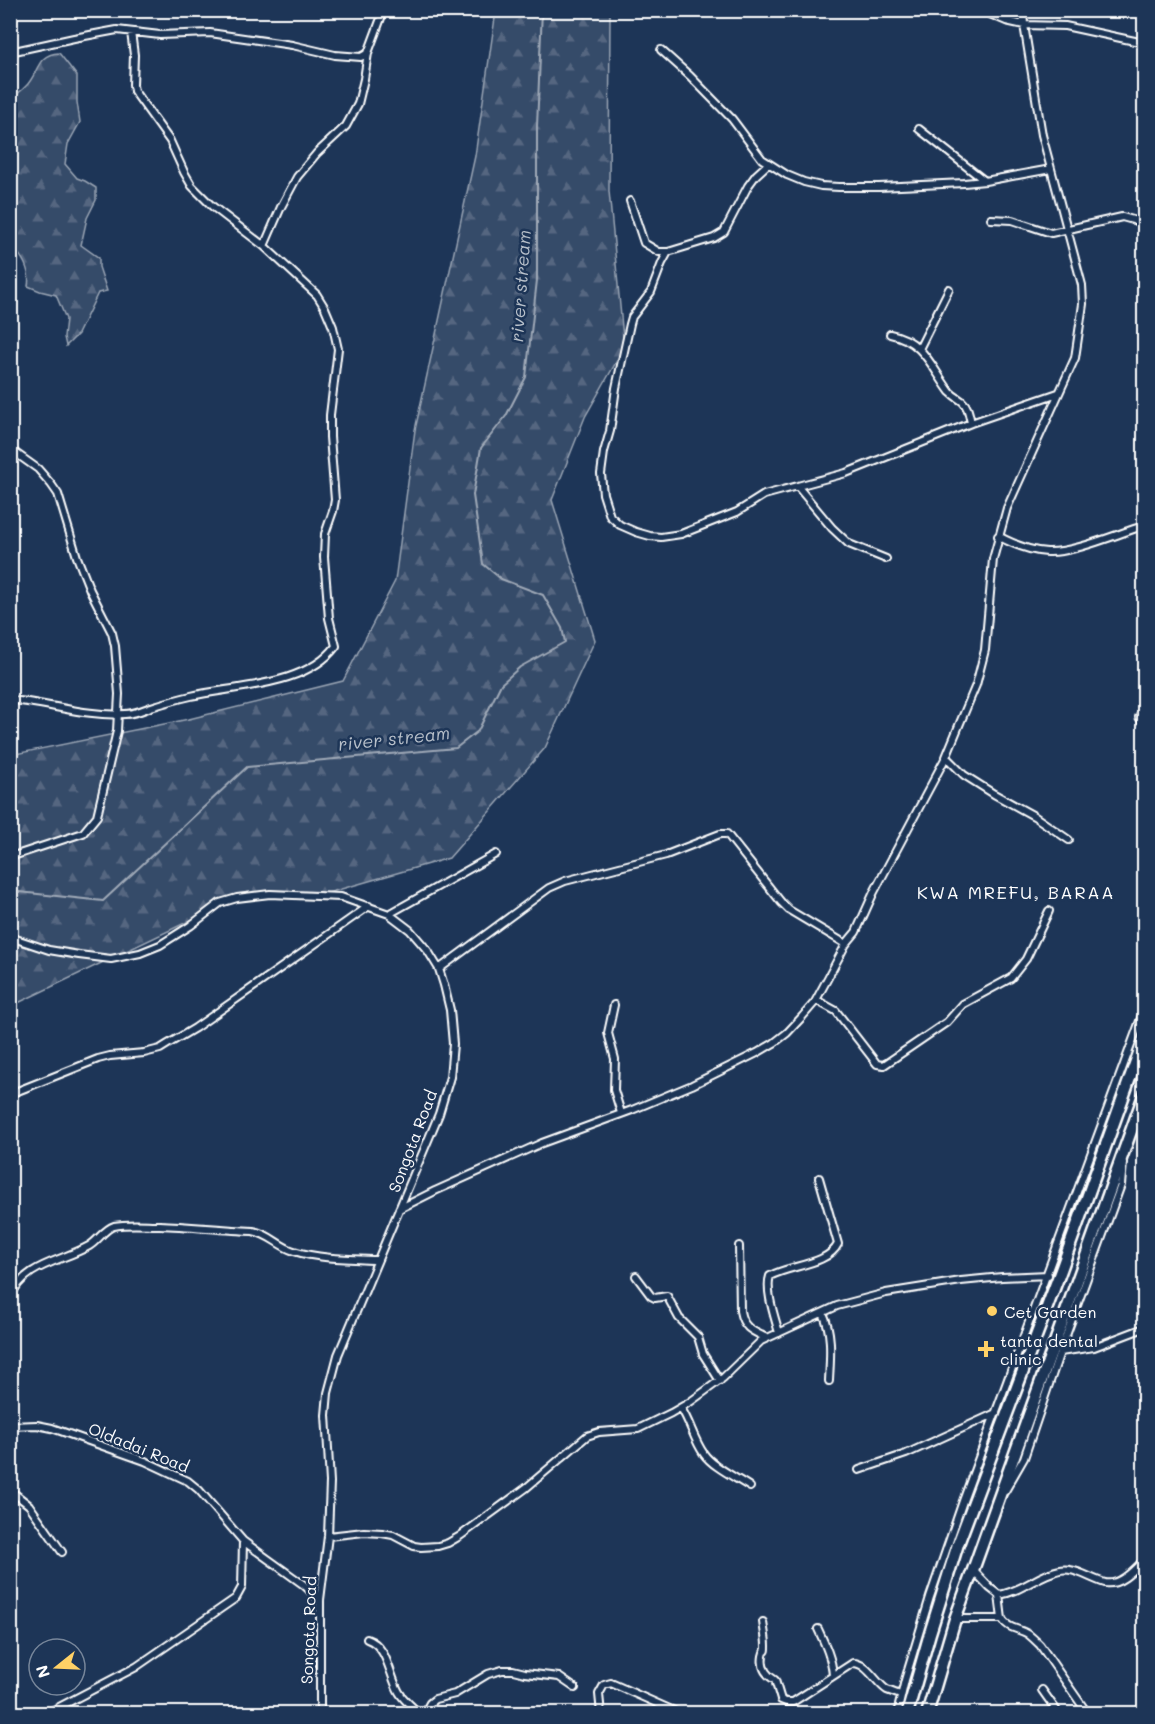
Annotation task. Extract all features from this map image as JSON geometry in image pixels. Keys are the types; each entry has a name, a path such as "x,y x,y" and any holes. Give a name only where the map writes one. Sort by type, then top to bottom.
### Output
{"highway":[{"path":"907,1713 958,1544 1144,1040"},
{"path":"927,1713 972,1570 1144,1098 1124,1092"},
{"path":"1105,1146 1124,1155"}],"street":[{"path":"264,246 297,177 317,153 346,126 358,104 368,53 384,10"},
{"path":"980,10 1006,21 1024,25 1065,26 1144,43"},
{"path":"399,1209 542,1143 692,1085 757,1053 787,1033 816,1000 846,944 856,933 874,892 946,756 976,685 982,665 993,559 1007,508 1075,358 1083,304 1082,285 1042,135 1023,10"},
{"path":"10,52 117,30 160,35 210,33 292,45 335,55 361,57 368,53"},
{"path":"10,700 97,714 129,714 191,696 282,679 310,668 336,646 329,618 324,557 325,534 335,500 330,415 338,349 330,317 317,295 264,246 212,206 192,186 170,141 134,91 134,44 131,32"},
{"path":"661,50 690,75 732,119 756,153 768,164 804,182 821,186 879,187 986,181 1051,169"},
{"path":"919,129 986,181"},
{"path":"630,201 645,245 659,252 669,252 714,238 724,232 748,186 768,164"},
{"path":"991,219 1012,220 1048,233 1067,231 1122,217 1144,223"},
{"path":"669,252 664,258 651,292 632,317 616,388 601,474 603,494 610,516 620,525 650,536 681,534 737,512 764,495 846,473 912,445 1058,393"},
{"path":"919,349 949,289"},
{"path":"890,334 903,337 919,349 934,366 951,393 965,404 971,423"},
{"path":"10,449 38,469 58,495 77,557 90,590 112,633 118,678 117,731 97,816 83,833 10,856"},
{"path":"798,487 841,538 858,548 886,559"},
{"path":"999,536 1025,548 1047,552 1082,546 1144,527"},
{"path":"1139,717 1144,723"},
{"path":"946,756 964,775 1034,816 1069,840"},
{"path":"440,969 549,888 565,881 666,855 720,834 726,834 731,839 789,910 846,944"},
{"path":"389,914 496,854"},
{"name":"Songota Road","path":"10,937 49,950 78,956 111,958 140,953 160,945 220,903 237,898 270,894 341,897 389,914 410,930 440,969 452,1029 450,1077 439,1114 338,1355 328,1393 326,1415 330,1482 328,1536 320,1600 320,1713"},
{"path":"10,1094 98,1059 144,1053 159,1048 195,1028 369,906"},
{"path":"816,1000 836,1011 876,1064 884,1065 947,1022 963,1004 1011,978 1026,959 1049,911"},
{"path":"614,1005 608,1033 615,1059 614,1090 621,1113"},
{"path":"897,1713 930,1597 1144,1010"},
{"path":"998,1501 1024,1458 1121,1185 1124,1155"},
{"path":"778,1333 768,1282 770,1276 819,1259 835,1250 838,1244 819,1178"},
{"path":"10,1298 19,1282 32,1271 90,1246 115,1226 145,1224 253,1231 265,1233 280,1245 297,1252 378,1260"},
{"path":"739,1246 741,1318 746,1326 767,1338"},
{"path":"328,1536 364,1532 382,1533 393,1535 414,1546 438,1546 460,1536 526,1488 587,1436 599,1432 638,1429 681,1408 720,1381 761,1341 823,1313 847,1303 886,1293 1002,1276 1048,1275"},
{"path":"636,1276 654,1298 667,1296 679,1318 698,1337 703,1354 720,1381"},
{"path":"823,1313 830,1336 829,1381"},
{"path":"1060,1352 1094,1347 1144,1328"},
{"path":"681,1408 687,1416 700,1447 708,1458 750,1486"},
{"path":"859,1470 906,1454 996,1413"},
{"name":"Oldadai Road","path":"10,1426 37,1425 52,1428 176,1474 189,1481 243,1541 320,1600"},
{"path":"10,1490 29,1505 62,1552"},
{"path":"46,1713 136,1667 236,1599 242,1587 243,1541"},
{"path":"972,1570 999,1594 1014,1591 1063,1569 1105,1583 1115,1583 1144,1560"},
{"path":"999,1594 1002,1619 1006,1625 1026,1633 1040,1645 1088,1713"},
{"path":"955,1619 1002,1619"},
{"path":"763,1622 766,1644 763,1655 764,1670 767,1676 775,1680 781,1700 793,1702 850,1664 858,1663 888,1690 901,1695"},
{"path":"818,1629 833,1667 833,1675"},
{"path":"367,1639 374,1642 386,1658 400,1693 422,1713 435,1699 455,1694 488,1674 502,1670 559,1677 574,1688"},
{"path":"601,1713 599,1694 604,1685 611,1683 681,1713"},
{"path":"1042,1690 1059,1713"}],"green space":[{"path":"496,11 610,11 609,191 624,348 585,417 552,500 595,640 545,748 449,858 317,896 237,898 20,1002 11,1004 10,755 189,719 343,681 395,581 415,430 475,156"},
{"path":"59,53 77,76 80,122 68,144 65,164 77,178 96,188 96,200 87,218 81,245 99,258 99,267 107,291 98,293 78,334 66,346 64,337 66,319 56,295 28,286 25,263 10,245 11,101 29,82 41,61 51,54"}],"waterway":[{"name":"river stream","path":"10,891 103,901 247,767 456,748 478,731 501,684 520,667 565,642 562,628 543,595 501,579 483,564 473,495 481,448 506,416 526,377 537,280 537,126 542,10"}],"place":[{"name":"Cet Garden","path":"992,1311"},
{"name":"tanta dental clinic","path":"986,1349"}],"district":[{"name":"KWA MREFU, BARAA","path":"1016,892"}]}
